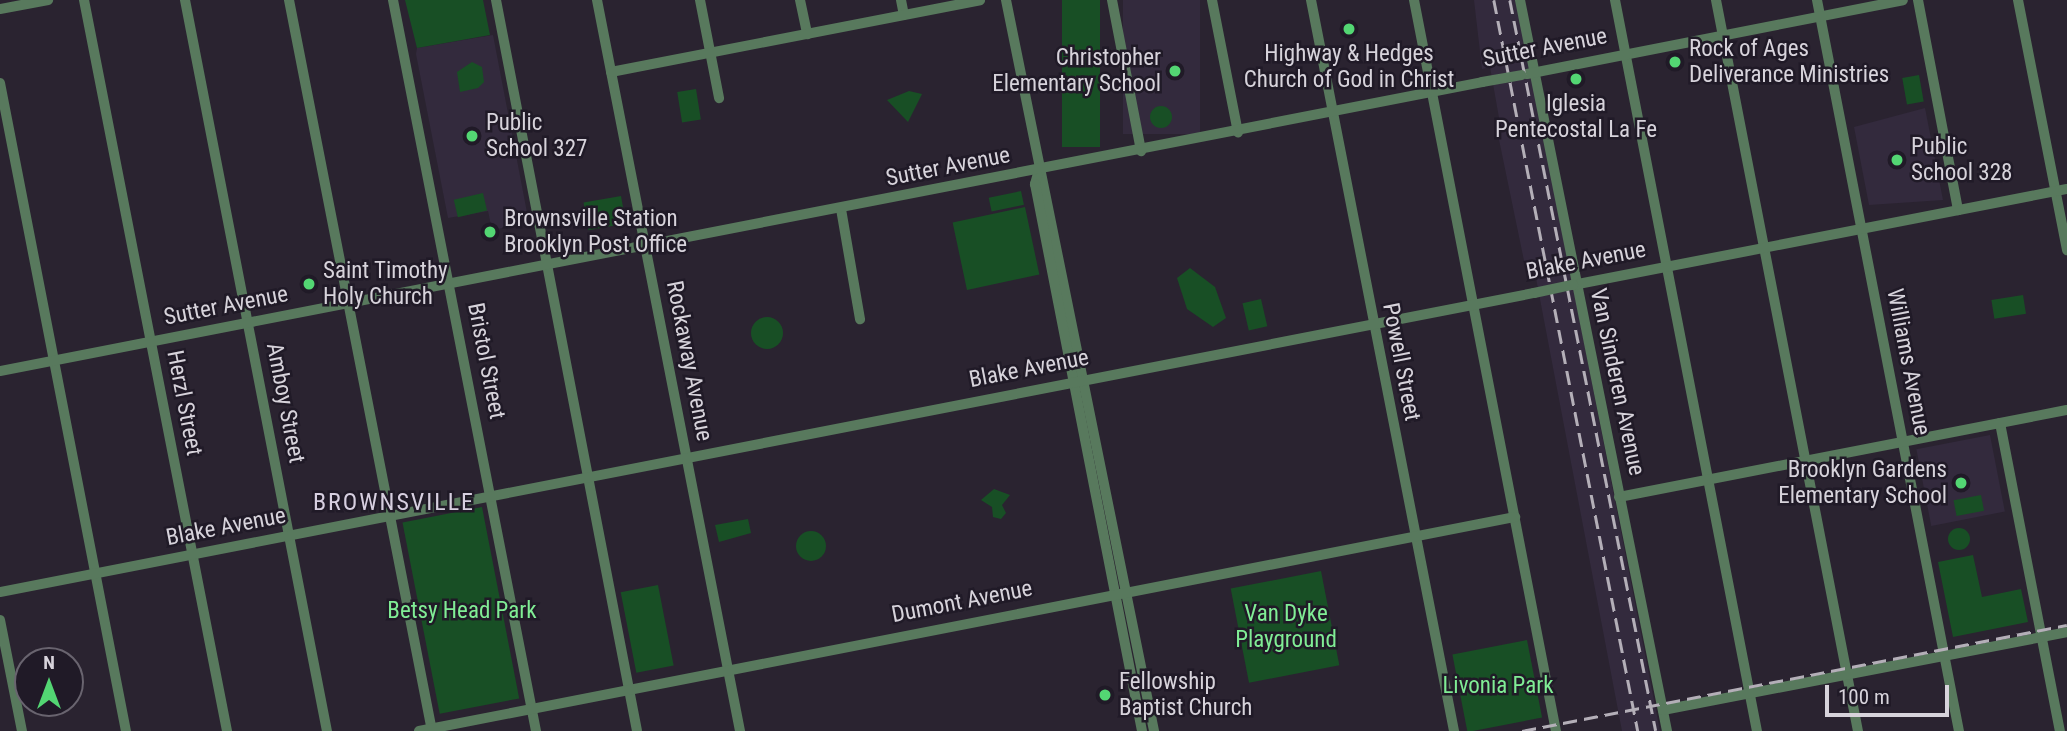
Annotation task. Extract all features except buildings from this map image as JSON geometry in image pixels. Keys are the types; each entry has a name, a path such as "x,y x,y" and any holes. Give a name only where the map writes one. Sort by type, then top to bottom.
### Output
{"street":[{"path":"0,9 48,0"},
{"name":"Herzl Street","path":"84,0 227,731"},
{"name":"Amboy Street","path":"185,0 327,731"},
{"path":"289,0 432,730"},
{"name":"Bristol Street","path":"393,0 536,731"},
{"path":"496,0 637,731"},
{"name":"Rockaway Avenue","path":"597,0 740,731"},
{"path":"700,0 719,98"},
{"path":"800,0 807,34"},
{"path":"901,0 904,15"},
{"path":"611,72 980,0"},
{"path":"1006,0 1039,170 1046,182 1154,731"},
{"path":"1112,0 1141,151"},
{"path":"1212,0 1238,132"},
{"name":"Powell Street","path":"1311,0 1413,536 1454,731"},
{"path":"1414,0 1555,731"},
{"name":"Van Sinderen Avenue","path":"1520,0 1574,285 1667,731"},
{"path":"1615,0 1757,731"},
{"path":"1716,0 1858,731"},
{"name":"Williams Avenue","path":"1817,0 1959,731"},
{"name":"Sutter Avenue","path":"0,371 1141,151 1903,0"},
{"path":"1917,0 1958,210"},
{"path":"2018,0 2061,190 2067,250"},
{"path":"0,83 126,731"},
{"path":"1039,170 1035,184 1142,731"},
{"name":"Blake Avenue","path":"0,592 2061,190"},
{"path":"841,209 860,319"},
{"path":"1619,497 2067,410"},
{"path":"2000,424 2060,731"},
{"name":"Dumont Avenue","path":"419,731 1127,590 1515,517"},
{"path":"0,620 22,731"},
{"path":"1663,710 2067,632"}],"shaded area":[{"name":"Christopher Elementary School","path":"1123,0 1200,0 1200,134 1123,134"},
{"path":"1474,0 1517,0 1660,731 1622,731 1536,278 1528,280 1497,130 1501,129 1490,67 1482,69"},
{"name":"Public School 327","path":"493,35 529,223 492,230 488,211 448,218 416,54 417,48"},
{"name":"Public School 328","path":"1925,108 1943,200 1869,205 1854,127"},
{"name":"Brooklyn Gardens Elementary School","path":"1990,435 2005,512 1931,526 1916,449"}],"green space":[{"path":"405,0 483,0 490,35 417,48"},
{"path":"1062,0 1100,0 1100,147 1062,147"},
{"path":"472,62 482,67 484,82 478,88 460,92 457,72"},
{"path":"1919,75 1924,102 1907,105 1902,78"},
{"path":"696,89 701,120 682,123 677,92"},
{"path":"909,91 922,94 908,122 887,100"},
{"path":"1161,106 1169,109 1172,117 1169,125 1161,128 1153,125 1150,117 1153,109"},
{"path":"1021,191 1024,205 992,212 989,198"},
{"path":"483,193 487,211 458,217 454,200"},
{"path":"621,196 626,224 588,230 584,203"},
{"path":"1025,207 1039,274 967,290 953,222"},
{"path":"1190,268 1215,287 1226,318 1213,327 1187,309 1177,278"},
{"path":"2023,295 2026,314 1994,319 1991,300"},
{"path":"1261,299 1267,326 1249,331 1242,303"},
{"path":"767,317 778,322 783,333 778,344 767,349 756,344 751,333 756,322"},
{"path":"994,489 1010,495 1002,505 1006,513 1001,519 993,517 992,507 981,500"},
{"path":"1981,495 1984,511 1957,516 1954,500"},
{"name":"Betsy Head Park","path":"482,507 519,698 440,714 402,522"},
{"path":"748,519 751,533 719,542 715,525"},
{"path":"1959,528 1969,535 1970,539 1963,549 1959,550 1949,543 1948,539 1955,529"},
{"path":"811,531 822,535 826,546 822,557 811,561 800,557 796,546 800,535"},
{"path":"1973,555 1982,597 2021,589 2028,622 1953,637 1938,562"},
{"name":"Van Dyke Playground","path":"1321,571 1339,665 1249,683 1231,589"},
{"path":"658,585 674,665 636,673 621,592"},
{"name":"Livonia Park","path":"1527,640 1542,718 1467,731 1452,655"}],"railway":[{"path":"1494,0 1638,731"},
{"path":"1510,0 1656,731"},
{"path":"1522,731 2067,625"}],"place":[{"name":"Highway & Hedges Church of God in Christ","path":"1349,29"},
{"name":"Rock of Ages Deliverance Ministries","path":"1675,62"},
{"name":"Christopher Elementary School","path":"1175,71"},
{"name":"Iglesia Pentecostal La Fe","path":"1576,79"},
{"name":"Public School 327","path":"472,136"},
{"name":"Public School 328","path":"1897,160"},
{"name":"Brownsville Station Brooklyn Post Office","path":"490,232"},
{"name":"Saint Timothy Holy Church","path":"309,284"},
{"name":"Brooklyn Gardens Elementary School","path":"1961,483"},
{"name":"Fellowship Baptist Church","path":"1105,695"}],"district":[{"name":"BROWNSVILLE","path":"394,503"}]}
